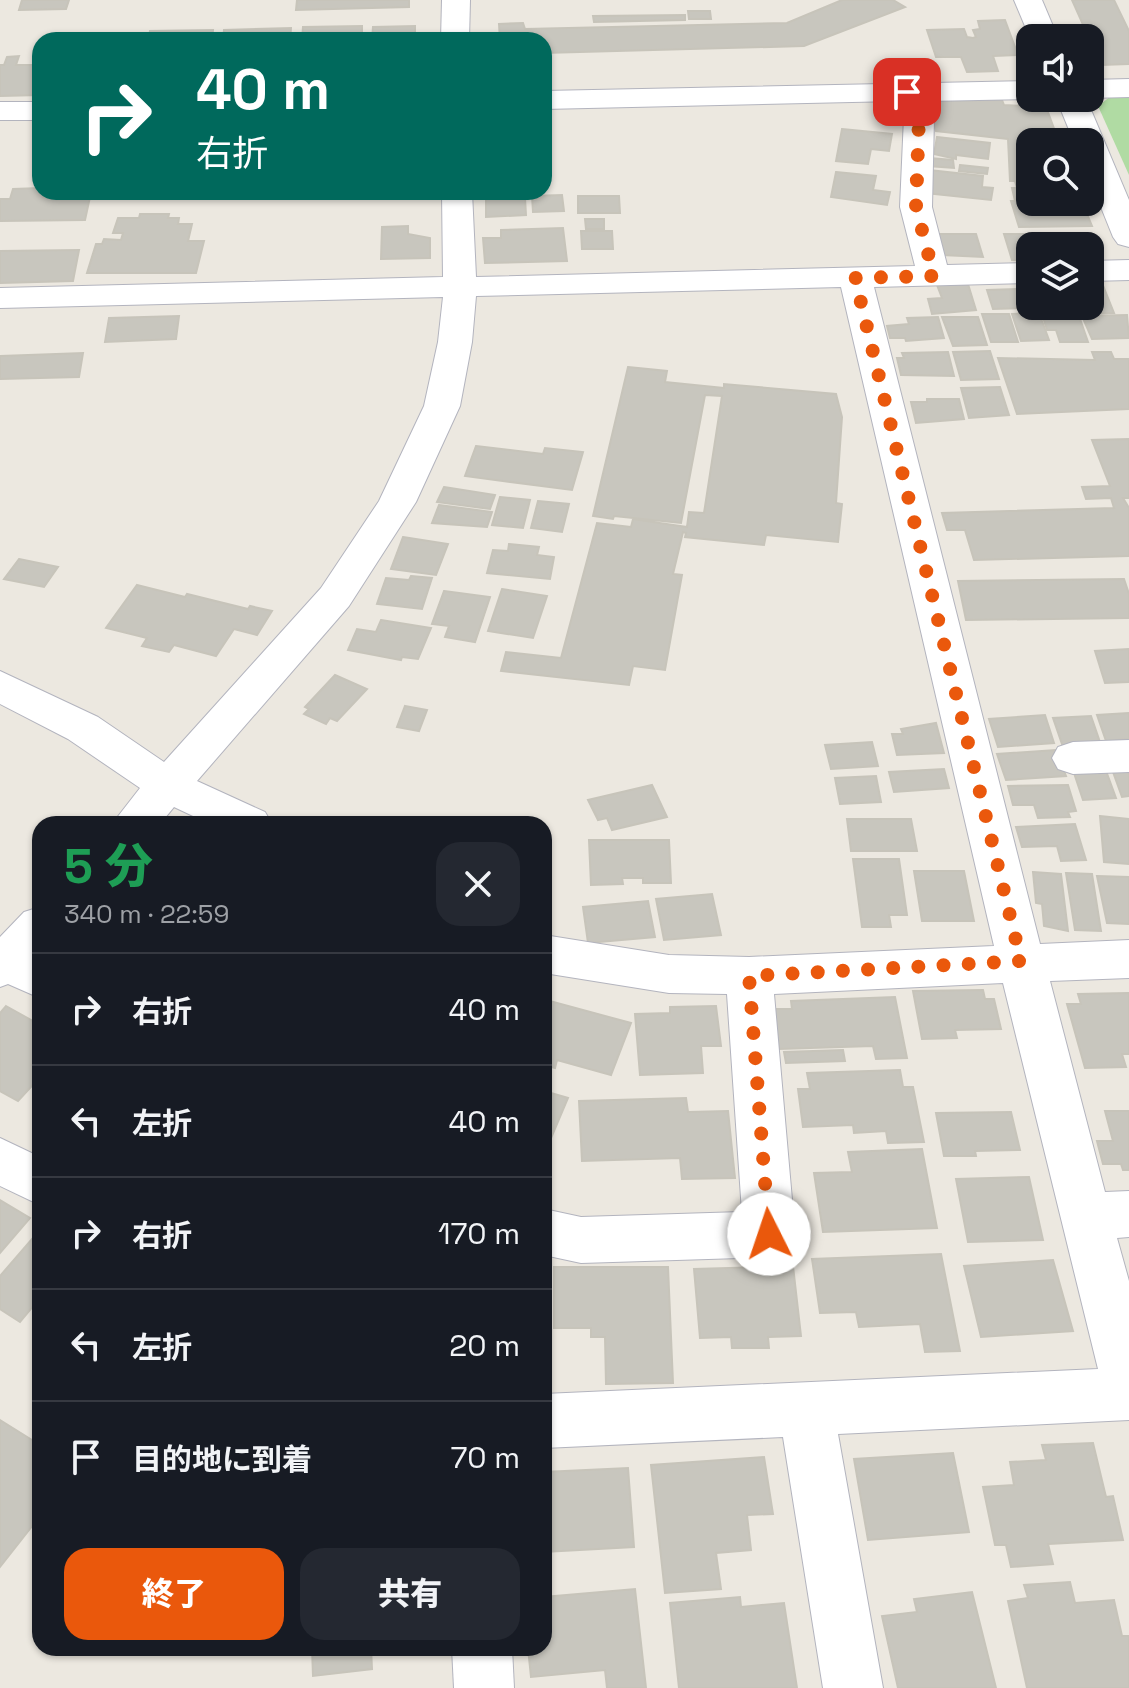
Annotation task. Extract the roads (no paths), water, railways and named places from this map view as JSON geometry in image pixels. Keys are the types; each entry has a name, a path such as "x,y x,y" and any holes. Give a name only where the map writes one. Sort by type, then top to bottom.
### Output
{"street":[{"path":"455,32 456,0"},
{"path":"1028,0 1038,24"},
{"path":"1104,89 1129,88"},
{"path":"552,100 1016,90"},
{"path":"907,92 919,117 916,207 934,276"},
{"path":"0,111 32,111"},
{"path":"1077,112 1129,237"},
{"path":"141,816 335,597 397,502 442,406 455,342 460,288 457,200"},
{"path":"1104,271 1129,270"},
{"path":"0,298 1016,273"},
{"path":"855,278 1021,961 1108,1215 1129,1385"},
{"path":"0,686 83,728 169,786 233,816"},
{"path":"1073,758 1129,756"},
{"path":"16,969 32,940"},
{"path":"552,955 669,974 749,976 1021,961 1129,959"},
{"path":"552,1234 581,1240 769,1234 749,976"},
{"path":"0,1160 32,1178"},
{"path":"552,1421 1129,1394"},
{"path":"806,1407 853,1688"},
{"path":"482,1656 484,1688"}]}
